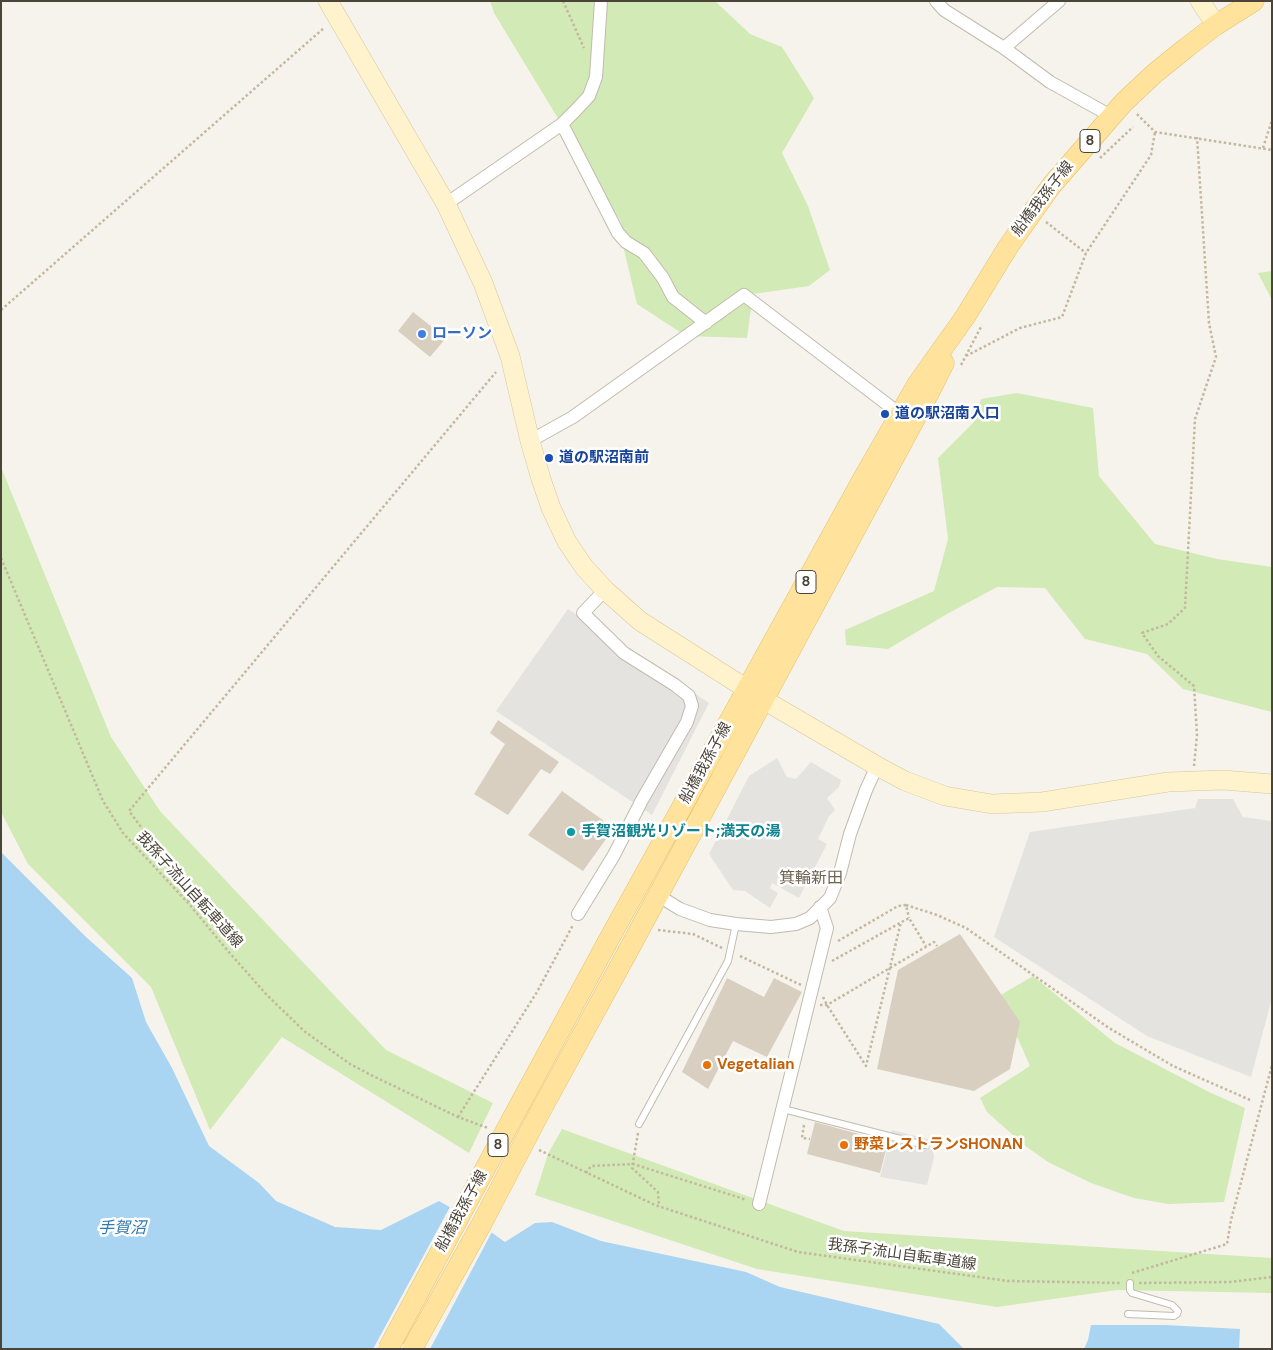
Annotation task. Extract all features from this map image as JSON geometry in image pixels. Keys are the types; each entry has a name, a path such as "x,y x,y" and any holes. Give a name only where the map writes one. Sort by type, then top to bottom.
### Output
{"main road":[{"name":"船橋我孫子線","path":"412,1349 659,896 931,389 974,319 1008,247 1051,186 1118,109 1155,73 1216,25 1254,1"},
{"name":"船橋我孫子線","path":"388,1349 608,941 900,414 918,383 974,319"}],"street":[{"path":"446,204 562,124 589,96 596,77 602,1"},
{"path":"936,1 944,10 1004,48 1050,82 1118,109"},
{"path":"1004,48 1060,1"},
{"path":"1200,1 1216,25"},
{"path":"333,9 446,204 483,283 510,356 530,441 551,508 563,533 584,567 605,590 640,621 764,700 877,766 905,781 946,796 992,804 1042,802 1168,782 1222,780 1272,784"},
{"path":"562,124 618,233 626,242 644,253 663,278 673,297 706,323"},
{"path":"530,441 572,417 744,295 900,414"},
{"path":"578,914 614,855 642,800 687,722 692,706 689,696 624,652 584,613 605,590"},
{"path":"659,896 680,909 710,920 736,924 771,927 796,924 810,918 830,898 840,873 850,834 877,766"},
{"path":"759,1204 827,928 820,908"}],"lane":[{"path":"640,1124 728,961 736,924"},
{"path":"783,1110 924,1145"},
{"path":"1128,1314 1174,1316 1178,1311 1172,1306 1132,1293 1130,1283"}],"path":[{"path":"564,1 586,52"},
{"path":"1,310 333,9"},
{"path":"1118,109 1155,132 1272,150"},
{"path":"1263,148 1272,120"},
{"path":"1099,159 1133,128"},
{"path":"966,356 1020,328 1062,317 1086,253 1151,155 1155,132"},
{"path":"1192,781 1197,735 1194,686 1158,656 1142,633 1168,624 1185,608 1194,419 1216,357 1209,323 1197,137"},
{"path":"1042,226 1046,222 1086,253"},
{"path":"956,373 966,356 974,319"},
{"path":"190,905 178,876 129,811 510,356"},
{"name":"我孫子流山自転車道線","path":"1,558 102,801 123,833 190,905 266,994 304,1031 350,1064 458,1117 486,1127"},
{"path":"906,905 909,918 926,946"},
{"path":"836,942 898,906 906,905 937,915 966,928 1110,1028 1173,1066 1250,1100"},
{"path":"458,1117 537,992 578,914"},
{"path":"833,955 831,962 909,918"},
{"path":"823,995 826,1005 866,1066 901,922"},
{"path":"809,1004 815,1006 826,1005 926,946 934,942 937,946"},
{"path":"1130,1283 1132,1272 1227,1244 1231,1220 1272,1065"},
{"path":"640,1124 632,1168 658,1192 660,1206"},
{"path":"800,1124 804,1125 802,1138 810,1139"},
{"name":"我孫子流山自転車道線","path":"548,1154 660,1206 798,1252 1008,1281 1230,1282 1272,1277"},
{"path":"586,1173 590,1166 633,1164 759,1204"}],"green space":[{"path":"490,1 715,1 750,34 782,47 814,98 782,153 808,206 830,270 809,286 753,294 747,338 686,336 637,304 624,250 621,222 494,13"},
{"path":"1272,271 1272,300 1258,273"},
{"path":"1017,393 1093,408 1099,476 1155,544 1217,559 1272,567 1272,712 1183,689 1147,654 1085,639 1045,588 997,587 888,649 846,645 845,630 934,591 948,539 938,458 974,422 981,399"},
{"path":"1,467 111,737 160,811 386,1050 493,1103 469,1153 282,1037 210,1130 151,987 28,864 1,812"},
{"path":"1033,976 1115,1043 1209,1092 1245,1108 1224,1202 1168,1204 1134,1198 1091,1183 1048,1162 1024,1145 987,1112 980,1098 1030,1066 999,996"},
{"path":"562,1129 844,1231 1272,1258 1272,1293 1117,1290 997,1307 757,1269 535,1195 548,1154"}],"shaded area":[{"path":"568,609 709,703 652,815 496,711"},
{"path":"777,758 787,777 796,779 811,762 841,780 839,787 827,798 835,810 829,816 818,839 827,844 799,898 772,883 770,888 778,893 770,908 745,891 733,890 709,854 749,776"},
{"path":"1198,799 1233,799 1243,817 1272,821 1272,998 1251,1077 1147,1036 994,937 1030,832 1195,808"},
{"path":"892,1130 928,1139 933,1147 934,1157 927,1185 880,1177"}],"water":[{"name":"手賀沼","path":"1,852 86,937 132,978 146,1022 172,1068 209,1146 259,1183 276,1201 335,1227 381,1230 439,1201 481,1225 505,1242 535,1223 552,1222 601,1241 746,1272 780,1287 939,1324 964,1349 1,1349"},
{"path":"1091,1325 1165,1325 1240,1329 1239,1349 1084,1349"}],"pier":[{"path":"451,1205 493,1230 430,1349 373,1349"}],"building":[{"path":"413,312 446,338 430,357 398,331"},
{"path":"498,720 559,762 550,774 541,769 508,815 474,794 505,744 490,733"},
{"name":"手賀沼観光リゾート;満天の湯","path":"562,791 614,828 583,871 528,835"},
{"path":"960,934 1020,1022 1010,1069 974,1091 877,1069 898,970"},
{"path":"727,978 764,997 774,978 802,992 767,1057 733,1041 708,1089 682,1072"},
{"path":"815,1122 888,1142 880,1173 807,1154"}],"place":[{"name":"ローソン","path":"422,334"},
{"name":"道の駅沼南入口","path":"885,414"},
{"name":"道の駅沼南前","path":"549,458"},
{"name":"手賀沼観光リゾート;満天の湯","path":"571,832"},
{"name":"Vegetalian","path":"707,1065"},
{"name":"野菜レストランSHONAN","path":"844,1145"}],"district":[{"name":"箕輪新田","path":"811,879"}]}
